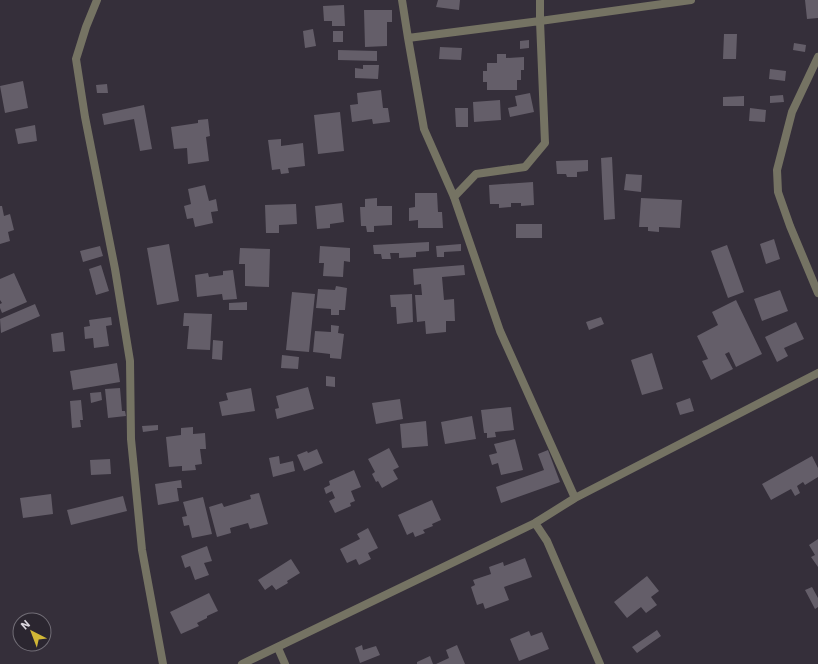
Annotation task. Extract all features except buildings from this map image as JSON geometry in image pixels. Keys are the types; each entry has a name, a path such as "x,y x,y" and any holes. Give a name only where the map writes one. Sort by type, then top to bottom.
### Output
{"street":[{"path":"97,0 86,27 76,59 85,117 115,269 130,361 131,439 142,550 163,664"},
{"path":"402,0 424,129 454,197 500,331 575,498"},
{"path":"454,197 476,174 525,167 545,143 540,0"},
{"path":"408,38 540,22 691,0"},
{"path":"818,57 792,112 776,170 778,192 790,226 818,293"},
{"path":"242,664 535,523 575,498 818,373"},
{"path":"535,523 548,541 600,664"},
{"path":"278,648 285,664"}]}
